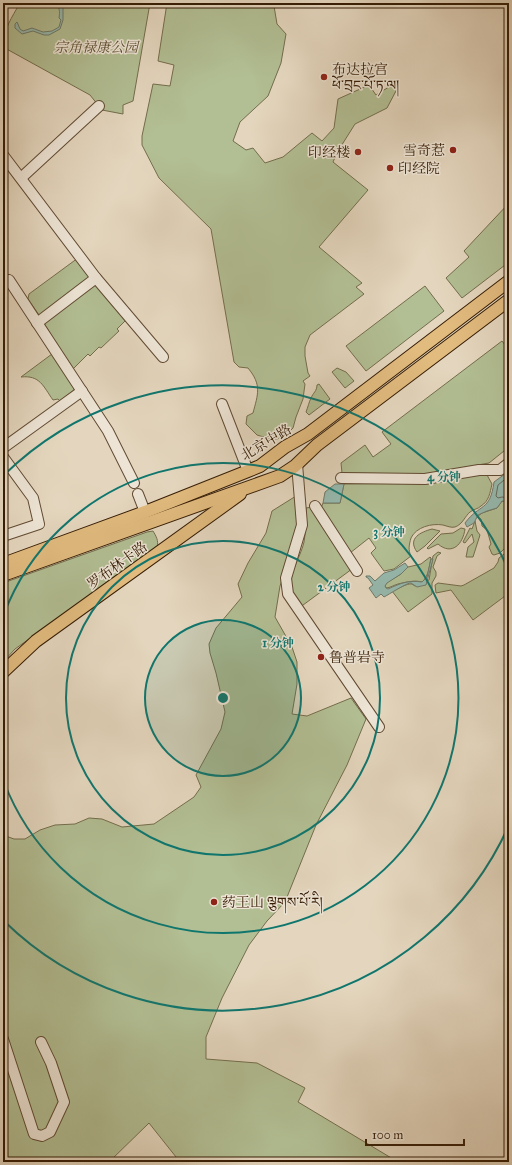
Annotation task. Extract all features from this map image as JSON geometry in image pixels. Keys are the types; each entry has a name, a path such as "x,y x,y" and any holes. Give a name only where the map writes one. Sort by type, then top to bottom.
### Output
{"main road":[{"name":"北京中路","path":"3,564 145,512 260,466 285,447 308,434 509,281"},
{"path":"3,575 280,476 297,464 317,445 509,300"},
{"name":"罗布林卡路","path":"3,672 36,641 253,486"}],"street":[{"path":"21,178 99,106"},
{"path":"3,155 96,278 163,357"},
{"path":"37,322 96,278"},
{"path":"9,280 108,431 134,483"},
{"path":"3,448 82,391"},
{"path":"222,404 248,471"},
{"path":"3,457 33,498 39,524 3,536"},
{"path":"297,464 302,525 286,578 288,594 379,727"},
{"path":"341,478 425,479 479,470 500,470 509,464"},
{"path":"138,494 145,512"},
{"path":"315,506 356,571"},
{"path":"3,1039 34,1134 42,1136 50,1132 64,1102 51,1064 41,1042"}],"green space":[{"name":"宗角禄康公园","path":"20,3 150,3 133,101 123,105 123,114 102,110 90,95 3,47 6,29"},
{"path":"167,3 271,3 274,6 277,24 286,34 281,63 268,96 240,122 233,141 246,150 253,148 265,163 283,157 312,133 322,141 334,128 338,99 369,85 376,95 392,85 397,89 387,108 355,124 333,162 368,190 319,247 362,283 356,287 364,294 310,335 305,347 305,356 308,373 310,376 303,381 305,384 303,399 293,428 286,435 277,439 257,435 246,424 247,416 253,413 258,390 255,380 248,368 239,367 234,362 211,229 159,178 142,145 142,136 153,84 170,86 174,65 158,61"},
{"path":"509,203 509,262 462,298 446,278 469,257 464,251"},
{"path":"78,258 89,273 90,279 42,315 39,315 28,299 29,294"},
{"path":"96,285 126,320 117,329 119,331 101,348 99,347 90,356 88,354 72,370 44,323 92,286"},
{"path":"425,286 444,311 366,371 346,346"},
{"path":"502,341 509,350 509,447 489,463 426,474 342,473 341,463 365,445 373,457 391,444 382,432"},
{"path":"52,354 75,389 60,401 58,399 53,400 37,380 33,378 21,377"},
{"path":"337,368 346,372 354,381 345,388 332,372"},
{"path":"319,384 330,399 309,415 306,412 310,400 317,385"},
{"path":"481,474 487,475 492,484 486,502 470,512 460,524 455,527 429,525 417,531 411,538 409,550 411,556 394,569 384,571 371,553 376,548 369,538 350,553 321,508 323,503 340,503 344,484 426,483"},
{"path":"296,496 298,518 295,536 280,586 275,617 292,647 297,662 297,684 292,714 307,716 351,698 366,719 347,765 316,825 285,902 267,921 249,945 222,998 206,1037 206,1059 257,1063 305,1088 298,1102 398,1162 180,1162 149,1123 109,1162 3,1162 3,835 14,839 25,839 40,830 55,825 75,824 89,818 102,819 122,827 154,824 194,797 201,787 196,775 221,729 225,712 209,644 216,628 242,597 238,584 248,563 266,533 272,511"},
{"path":"502,501 509,502 509,544 500,553 494,555 489,547 491,544 487,530 482,526 481,519 477,517 482,513 497,508"},
{"path":"312,507 352,569 299,608 291,584 293,572 304,542 306,529 306,508"},
{"path":"475,521 477,531 480,535 473,557 466,557 468,547 474,542 472,534 465,543 463,542 470,528 472,529"},
{"path":"461,528 465,529 464,534 456,547 448,549 438,544 428,549 427,548 441,534 453,533"},
{"path":"432,529 440,531 417,552 414,547 414,539 420,534"},
{"path":"153,531 158,545 157,547 15,649 3,662 3,583"},
{"path":"509,550 509,593 473,620 451,590 436,593 435,585 438,583 461,586 494,568 499,558"},
{"path":"438,552 441,553 437,556 433,567 436,572 436,576 432,583 432,594 408,612 392,591 408,584 415,586 429,580 433,556"},
{"path":"430,557 427,574 422,582 407,582 386,588 386,583 401,574 408,567 421,564"}],"water":[{"path":"54,3 64,3 63,20 60,29 49,35 44,35 33,31 22,34 15,28 15,24 17,22 20,29 23,31 32,28 43,32 52,31 59,27 61,20 59,18 59,9"},
{"path":"509,471 509,502 502,501 497,508 478,515 474,523 467,527 465,523 475,512 487,503 490,498 494,482"},
{"path":"335,484 344,484 340,503 323,503 325,492"},
{"path":"431,559 433,559 426,585 417,587 409,583 384,597 381,594 376,598 369,588 373,585 366,576 370,576 375,581 384,573 394,570 405,563 408,567 401,574 387,583 385,586 386,588 388,589 409,582 422,582 427,577"}],"place":[{"name":"布达拉宫 ཕོ་བྲང་པོ་ཏ་ལ།","path":"324,77"},
{"name":"雪奇惹","path":"453,150"},
{"name":"印经楼","path":"358,152"},
{"name":"印经院","path":"390,168"},
{"name":"鲁普岩寺","path":"321,657"},
{"name":"药王山 ལྕགས་པོ་རི།","path":"214,902"}]}
